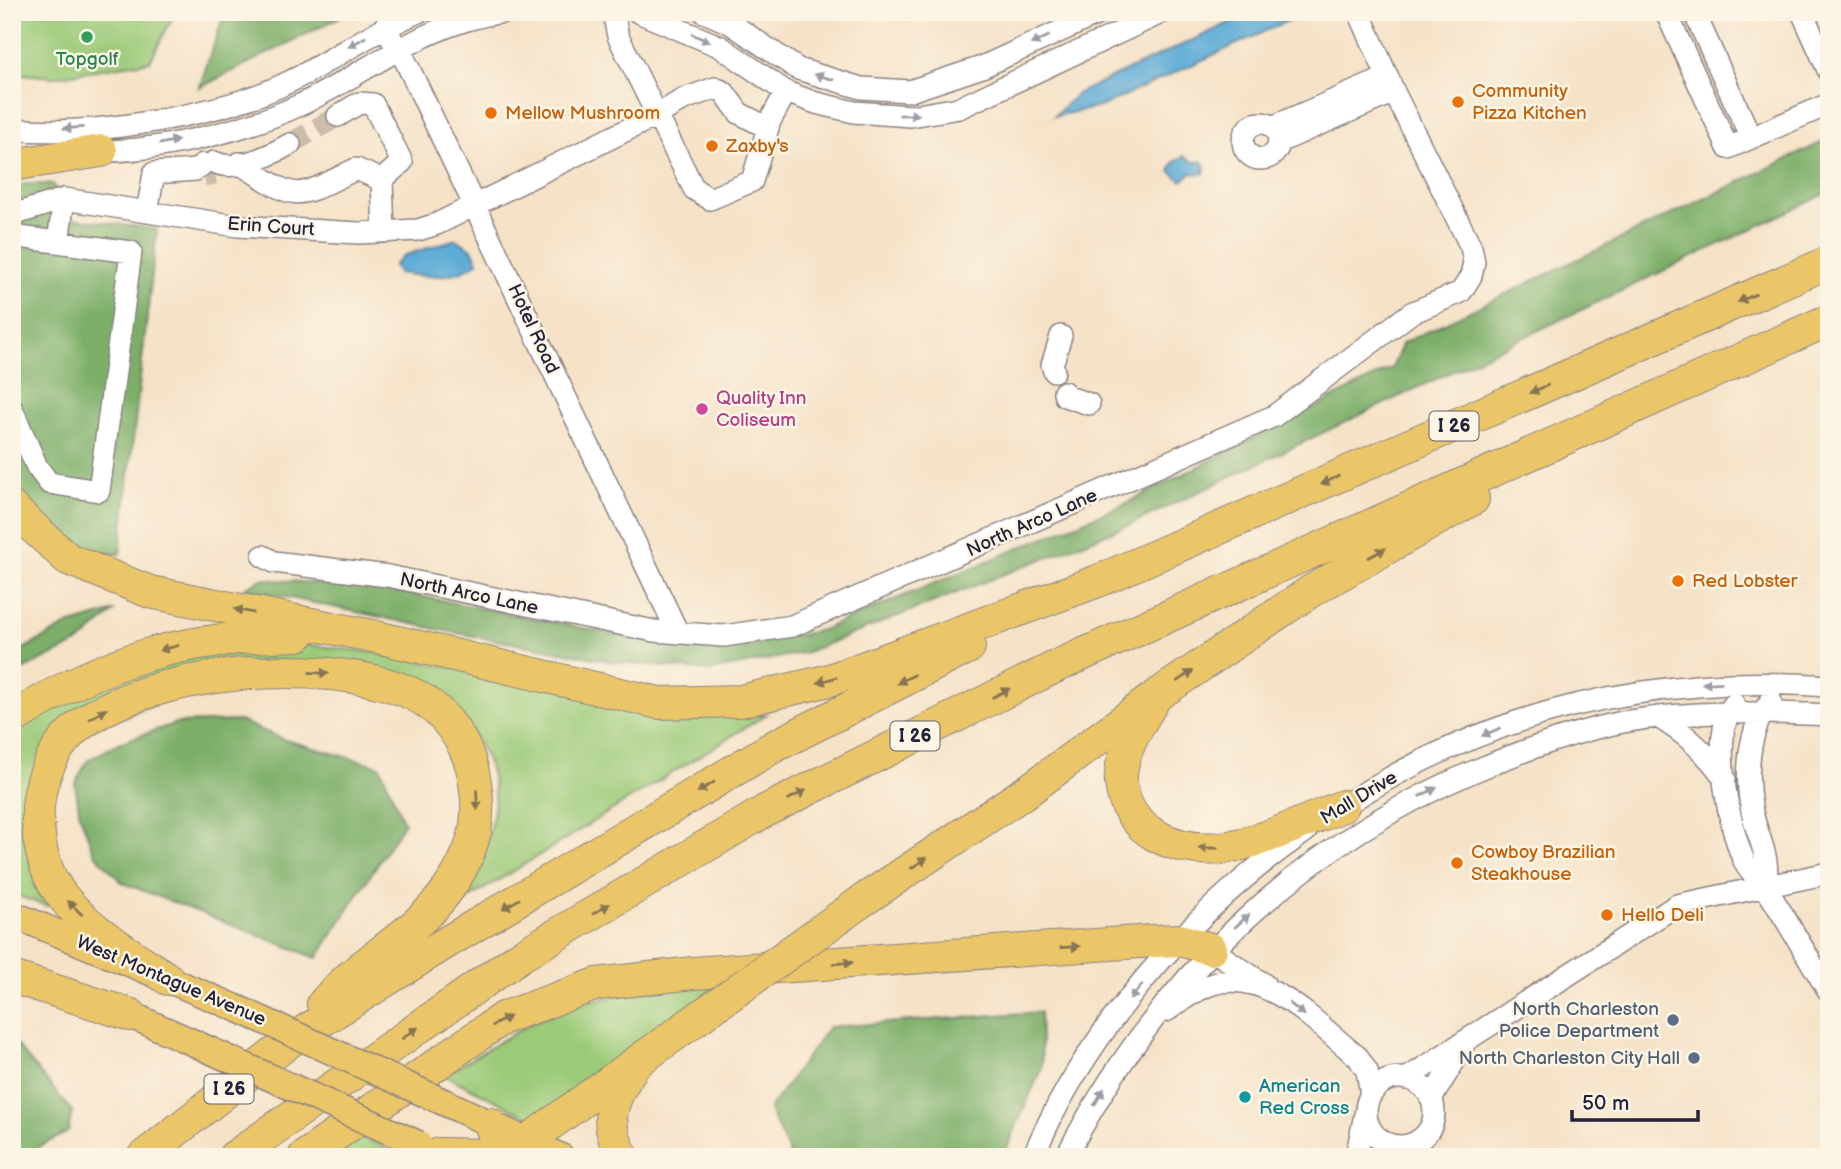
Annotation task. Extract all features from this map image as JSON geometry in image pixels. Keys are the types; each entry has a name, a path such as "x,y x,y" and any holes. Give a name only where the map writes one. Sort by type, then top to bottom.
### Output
{"highway":[{"path":"12,164 101,151"},
{"name":"I 26","path":"153,1148 294,1038 773,747 1098,581 1822,264"},
{"name":"I 26","path":"234,1157 519,957 765,811 1056,666 1829,320"},
{"path":"434,1152 489,1155 636,1063 862,901 1030,789 1156,696 1311,591 1645,403"},
{"path":"12,508 68,559 150,592 372,635 407,646 659,704 741,701 830,680 1098,581"},
{"path":"12,719 54,692 122,662 173,646 243,636 307,635 407,646"},
{"path":"168,979 97,930 62,896 45,866 37,806 57,751 73,731 101,712 140,696 233,674 266,671 333,674 365,679 411,692 447,722 463,743 473,768 477,823 470,850 457,877 439,903 410,932 336,989 294,1038"},
{"path":"1156,696 1127,751 1121,782 1135,819 1150,833 1179,845 1221,848 1250,842 1343,806"},
{"path":"304,1157 503,1018 597,984 693,973 1180,940 1212,949"},
{"path":"12,977 131,1015"},
{"path":"624,1157 612,1137 611,1113 616,1092 636,1063"},
{"path":"136,1157 153,1148"}],"main road":[{"name":"West Montague Avenue","path":"12,914 234,1007 459,1109 506,1143 561,1157"},
{"path":"12,962 434,1152"}],"street":[{"path":"12,129 113,127 218,107 289,82 384,27 418,12"},
{"path":"12,148 122,151 221,132 301,104 399,48 476,15 504,12"},
{"path":"613,12 618,36 694,189 710,199 752,181 768,128 786,92"},
{"path":"638,12 721,47 786,92 854,112 912,116 959,108 1102,40 1131,19 1163,12"},
{"path":"704,12 730,23 798,69 860,88 910,91 982,67 1095,14 1102,40"},
{"name":"North Arco Lane","path":"263,556 274,562 388,576 583,618 678,633 724,636 792,626 880,590 1273,416 1411,313 1461,292 1471,276 1474,262 1471,247 1391,85 1359,12"},
{"path":"1666,12 1728,148 1829,103"},
{"path":"1694,12 1751,138"},
{"path":"1802,12 1829,72"},
{"name":"Hotel Road","path":"384,27 399,48 678,633"},
{"path":"1275,135 1391,85"},
{"name":"Erin Court","path":"64,199 238,226 384,232 428,227 657,115 684,99 715,88 724,92 740,114 768,128"},
{"path":"338,116 359,103 373,104 402,162 382,180"},
{"path":"147,212 155,173 213,168 269,156 290,144"},
{"path":"213,168 287,193 305,194 356,169 382,180"},
{"path":"382,180 384,232"},
{"path":"12,215 64,199 58,242"},
{"path":"12,236 131,253 99,491 49,483 37,467 12,409"},
{"path":"1054,371 1052,365 1061,336"},
{"path":"1064,392 1065,396 1089,404"},
{"path":"1752,681 1727,713 1723,727 1725,780 1732,822 1747,867 1766,887 1829,992"},
{"name":"Mall Drive","path":"1034,1157 1064,1097 1096,1046 1180,940 1244,878 1343,806 1396,775 1454,747 1566,706 1629,692 1688,684 1752,681 1829,686"},
{"path":"1766,887 1769,864 1752,812 1750,752 1762,712 1787,683"},
{"name":"Mall Drive","path":"1066,1157 1112,1074 1149,1022 1212,949 1291,878 1393,810 1448,782 1563,737 1658,717 1762,712 1829,715"},
{"path":"1658,717 1684,733 1707,755 1725,780"},
{"path":"1406,1079 1677,905 1829,873"},
{"path":"1212,949 1272,989 1358,1057 1367,1071 1369,1100 1369,1126 1385,1151 1403,1147 1422,1138 1434,1119 1431,1099 1423,1087 1406,1079 1389,1080 1369,1100 1356,1157"},
{"path":"1149,1022 1214,984 1251,984 1272,989"},
{"path":"1431,1099 1469,1038"}],"green space":[{"name":"Topgolf","path":"12,12 175,12 150,61 53,77 12,73"},
{"path":"225,12 350,12 199,88"},
{"path":"1829,139 1829,192 1131,524 807,652 710,671 616,662 446,631 244,588 262,579 374,587 679,647 735,648 822,630 1127,503 1392,368 1403,343"},
{"path":"24,184 53,184 70,218 157,229 120,554 103,553 73,542 46,521 12,483 12,187"},
{"path":"115,611 80,642 12,675 12,655 68,625"},
{"path":"308,645 371,652 700,715 767,714 460,904 482,853 494,809 494,788 489,766 478,742 461,716 267,659 45,748 54,899 47,906 12,894 12,729 19,723 170,658"},
{"path":"240,721 285,740 380,766 404,823 317,958 123,883 94,853 80,815 75,784 87,761 119,743 176,723"},
{"path":"731,976 534,1120 444,1075 531,1023 583,1002"},
{"path":"1040,1012 1042,1067 1003,1157 791,1157 769,1109 829,1027"},
{"path":"12,1040 72,1111 68,1132 19,1157 12,1157"},
{"path":"355,1134 404,1157 325,1157"}],"water":[{"path":"1253,12 1307,12 1100,107 1054,116 1078,93"},
{"path":"1184,156 1194,162 1202,161 1205,166 1204,174 1190,173 1182,181 1170,171 1175,161"},
{"path":"456,239 472,249 478,262 459,272 429,276 398,273 394,265 403,256"}],"tunnel":[{"path":"290,144 338,116"},
{"path":"204,176 215,174"}],"place":[{"name":"Topgolf","path":"87,37"},
{"name":"Community Pizza Kitchen","path":"1458,102"},
{"name":"Mellow Mushroom","path":"491,113"},
{"name":"Zaxby's","path":"712,146"},
{"name":"Quality Inn Coliseum","path":"702,409"},
{"name":"Red Lobster","path":"1678,581"},
{"name":"Cowboy Brazilian Steakhouse","path":"1457,863"},
{"name":"Hello Deli","path":"1607,915"},
{"name":"North Charleston Police Department","path":"1673,1020"},
{"name":"North Charleston City Hall","path":"1694,1058"},
{"name":"American Red Cross","path":"1245,1097"}]}
